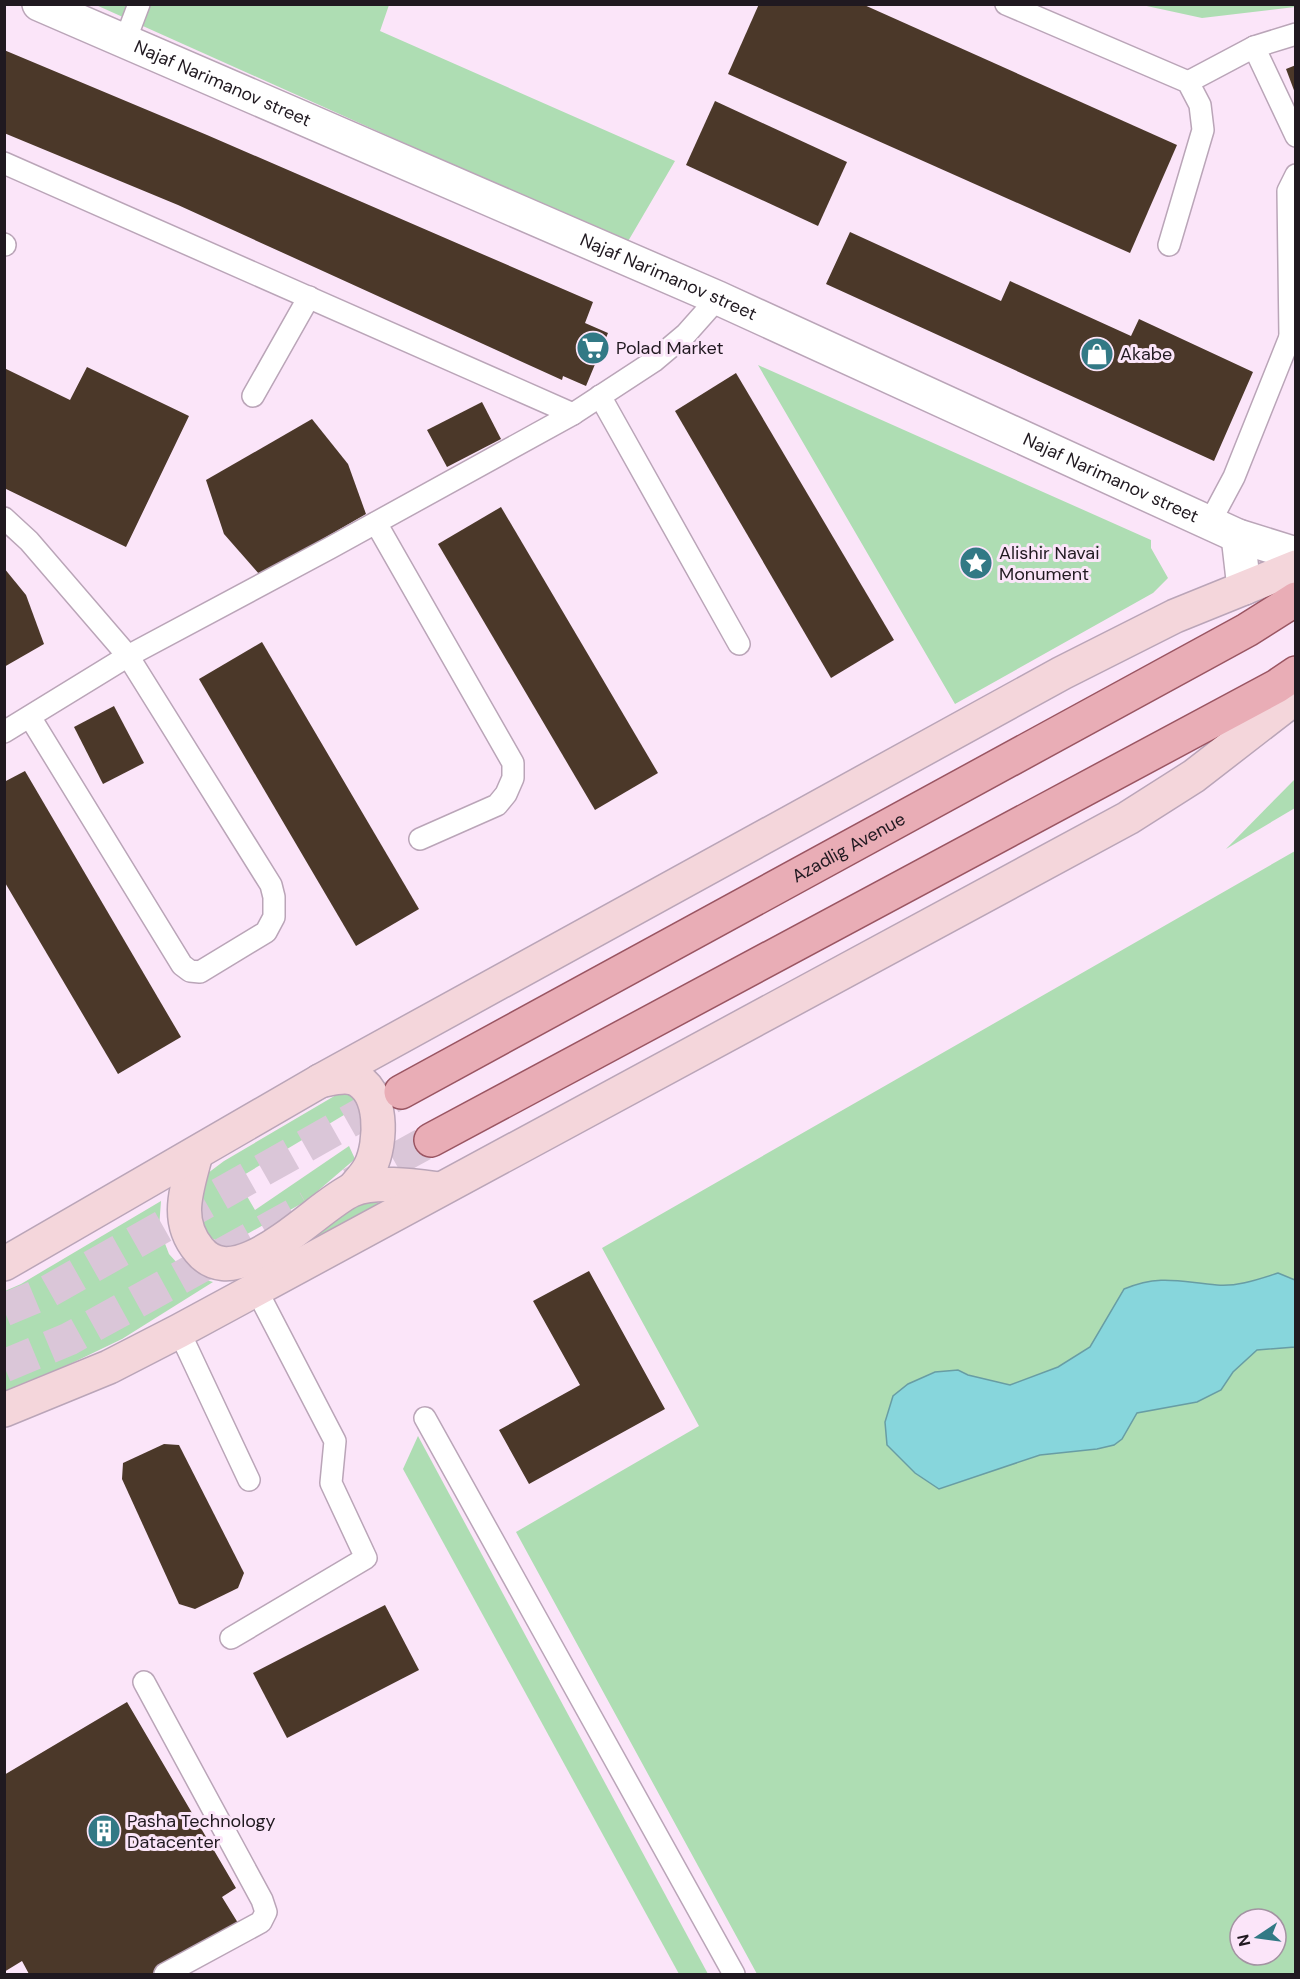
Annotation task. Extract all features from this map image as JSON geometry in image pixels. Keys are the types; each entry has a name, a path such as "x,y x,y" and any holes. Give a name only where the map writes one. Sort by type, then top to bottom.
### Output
{"main road":[{"path":"4,1264 320,1081 1062,673 1175,616 1296,567"},
{"name":"Azadlig Avenue","path":"401,1092 1247,630 1296,599"},
{"path":"430,1140 1277,686 1296,673"},
{"path":"196,1154 184,1206 185,1226 190,1240 202,1255 217,1262 234,1263 256,1273 439,1189 1128,818 1194,776 1296,697"},
{"path":"4,1410 109,1367 179,1331 256,1273 353,1190 370,1169 374,1159 379,1127 375,1106 365,1087 354,1078 341,1077 320,1081"},
{"path":"353,1190 394,1184 439,1189"}],"street":[{"name":"Najaf Narimanov street","path":"39,4 718,298 1224,529 1296,554"},
{"path":"1224,529 1244,588"}],"lane":[{"path":"124,41 139,4"},
{"path":"1006,4 1188,82 1200,105 1203,130 1168,244"},
{"path":"1188,82 1254,47 1296,34"},
{"path":"1254,47 1296,136"},
{"path":"4,163 573,414"},
{"path":"1224,529 1234,477 1293,335 1288,191 1296,175"},
{"path":"254,396 309,297"},
{"path":"4,732 128,656 573,414 654,361 686,334 718,298"},
{"path":"600,396 739,644"},
{"path":"4,518 29,541 128,656 271,885 274,897 274,917 266,932 200,972 190,971 182,965 30,717"},
{"path":"376,523 513,763 513,778 506,794 497,805 420,839"},
{"path":"231,1638 366,1558 331,1483 335,1441 256,1273"},
{"path":"179,1331 249,1480"},
{"path":"425,1418 734,1974"},
{"path":"144,1682 262,1900 266,1912 261,1922 165,1974"}],"green space":[{"path":"1295,4 1295,7 1202,18 1142,5"},
{"path":"96,5 389,5 380,31 675,161 627,243"},
{"path":"758,365 1151,540 1151,548 1168,578 1153,593 955,704"},
{"path":"1295,779 1295,808 1226,849"},
{"path":"1295,851 1295,1974 757,1974 516,1532 699,1426 602,1248"},
{"path":"348,1088 359,1106 237,1179 255,1210 349,1146 355,1159 306,1201 233,1242 219,1241 210,1236 196,1216 204,1176 224,1161"},
{"path":"362,1199 383,1204 286,1255"},
{"path":"161,1201 159,1228 169,1254 187,1274 213,1282 122,1339 45,1376 5,1392 5,1291 21,1284"},
{"path":"418,1436 708,1974 679,1974 403,1469"}],"water":[{"path":"1278,1273 1295,1280 1295,1347 1257,1350 1233,1372 1221,1390 1197,1402 1137,1413 1122,1439 1114,1445 1040,1455 939,1489 915,1473 887,1445 885,1422 893,1396 908,1384 935,1372 958,1370 968,1375 1010,1385 1058,1367 1090,1347 1124,1289 1160,1280 1232,1285"}],"building":[{"path":"759,4 862,4 1177,145 1130,253 728,74"},
{"path":"4,50 593,302 585,323 608,333 586,386 563,376 562,380 178,205 4,133"},
{"path":"1296,65 1296,93 1295,93 1286,69"},
{"path":"715,101 847,162 818,226 686,165"},
{"name":"Akabe","path":"850,232 1001,301 1010,281 1131,336 1139,319 1253,372 1214,461 826,284"},
{"path":"87,367 189,416 126,547 4,488 4,368 70,400"},
{"path":"736,373 894,640 831,678 675,411"},
{"path":"482,402 501,439 447,467 427,430"},
{"path":"312,419 348,464 366,514 260,575 224,534 206,480"},
{"path":"501,507 658,773 595,810 438,544"},
{"path":"4,568 26,595 44,644 4,667"},
{"path":"262,642 419,909 356,946 199,679"},
{"path":"114,706 144,763 103,784 74,727"},
{"path":"25,771 181,1037 118,1074 4,881 4,782"},
{"path":"589,1271 665,1409 529,1484 499,1430 580,1385 533,1301"},
{"path":"164,1444 179,1445 244,1573 238,1588 195,1609 179,1604 122,1479 123,1463"},
{"path":"385,1605 419,1670 287,1738 253,1673"},
{"name":"Pasha Technology Datacenter","path":"127,1702 236,1888 222,1897 238,1923 151,1974 29,1974 22,1961 4,1972 4,1775"}],"tunnel":[{"path":"4,1310 47,1292 399,1093"},
{"path":"351,1184 431,1140"},
{"path":"4,1366 69,1339 308,1207"}],"place":[{"name":"Polad Market","path":"593,348"},
{"name":"Akabe","path":"1097,354"},
{"name":"Alishir Navai Monument","path":"976,563"},
{"name":"Pasha Technology Datacenter","path":"104,1831"}]}
